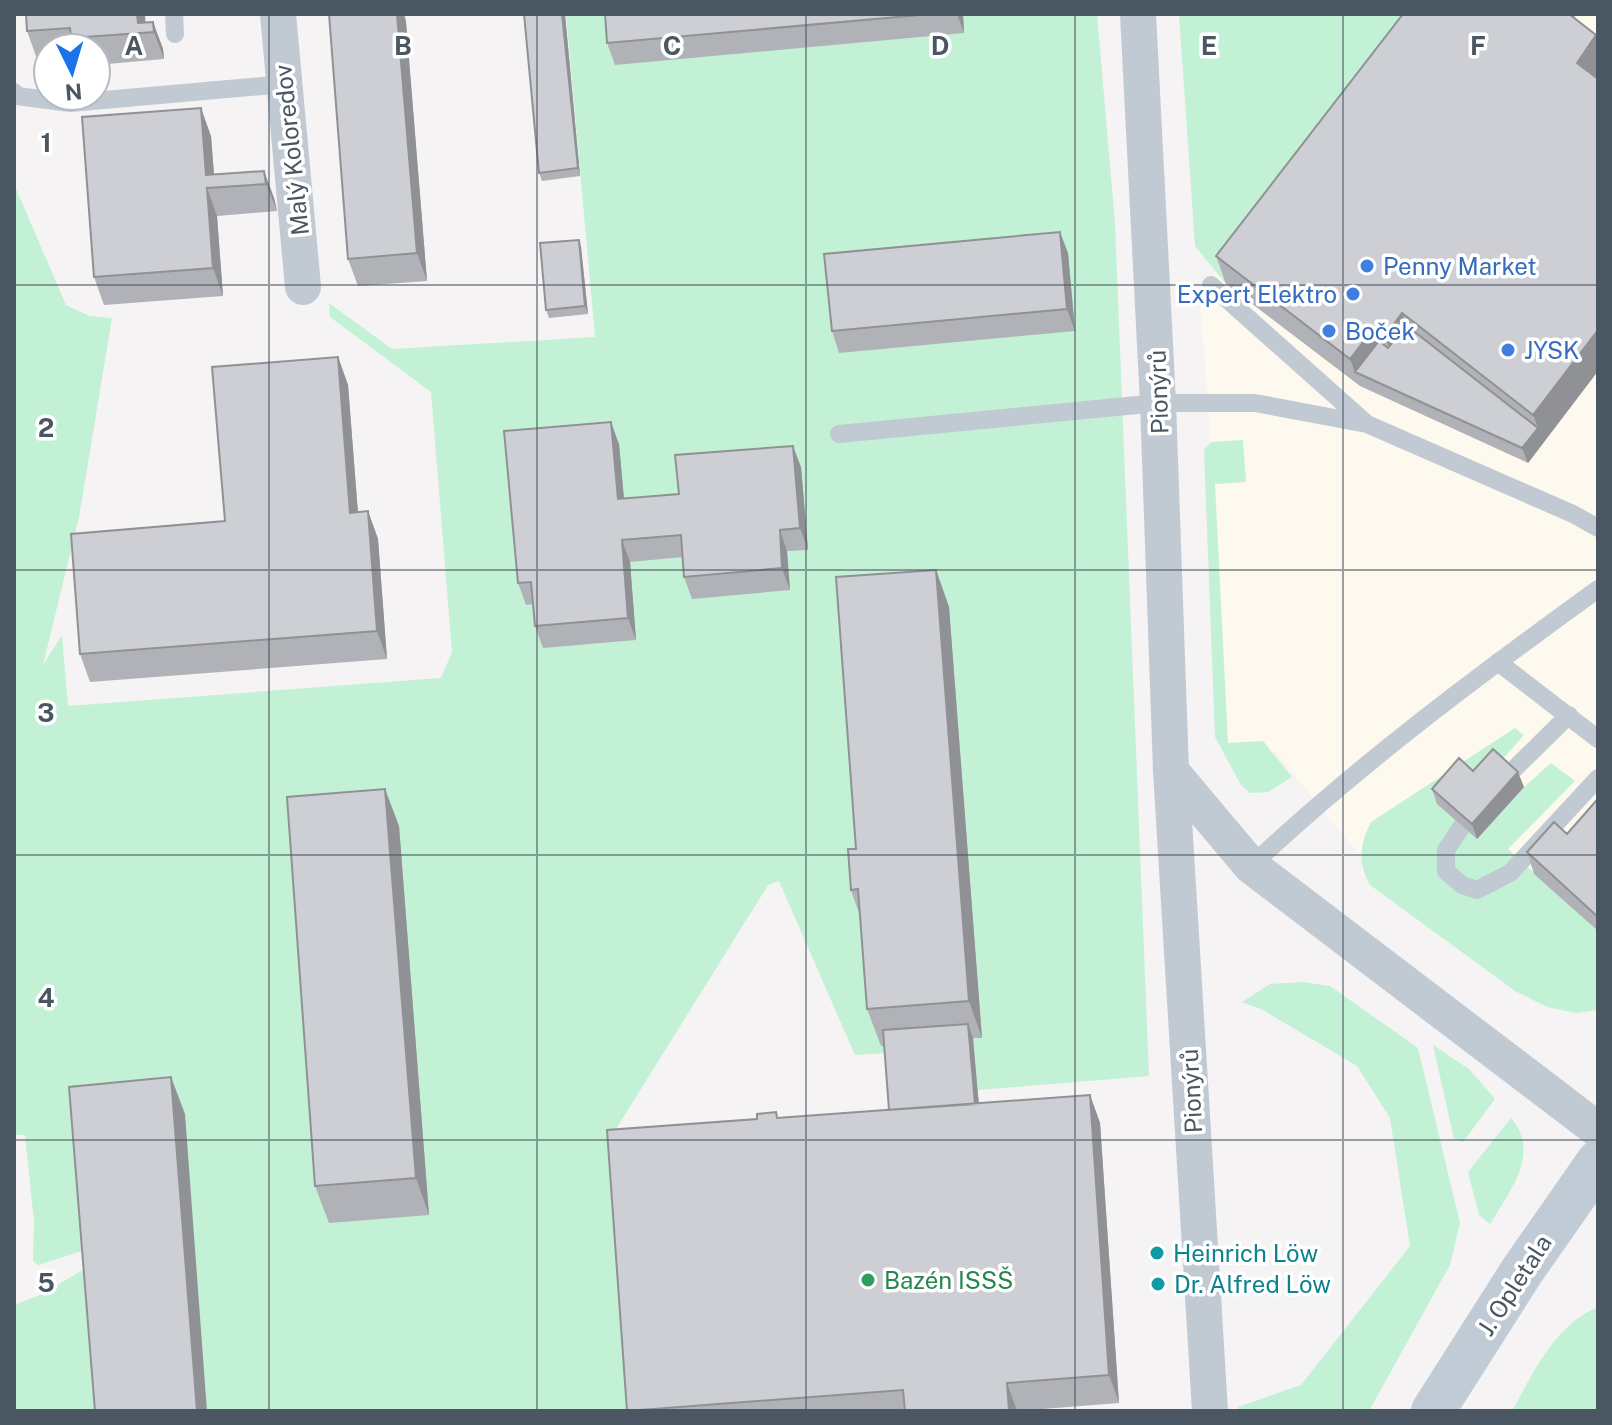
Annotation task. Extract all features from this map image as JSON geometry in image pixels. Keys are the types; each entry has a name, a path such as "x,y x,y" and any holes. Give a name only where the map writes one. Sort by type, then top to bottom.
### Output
{"main road":[{"name":"J. Opletala","path":"1433,1411 1522,1271 1598,1162"}],"street":[{"name":"Malý Koloredov","path":"278,14 303,287"},
{"name":"Pionýrů","path":"1138,14 1158,403 1171,771 1210,1411"},
{"path":"1171,771 1251,866 1598,1130"}],"lane":[{"path":"174,14 175,34"},
{"path":"14,92 17,96 70,103 284,84"},
{"path":"1211,285 1367,424"},
{"path":"839,434 1158,403 1255,403 1367,424 1598,528"},
{"path":"1251,866 1306,814 1498,662 1598,589"},
{"path":"1498,662 1598,739"},
{"path":"1509,774 1569,715"},
{"path":"1462,826 1446,850 1446,871 1462,885 1477,890 1510,873 1598,778"}],"shaded area":[{"path":"1427,14 1598,14 1598,1010 1576,1013 1547,1007 1515,991 1370,885 1362,873 1362,858 1277,754 1228,743 1214,484 1199,292"}],"green space":[{"path":"566,14 1097,14 1115,224 1149,1076 978,1090 973,1038 982,1037 949,607 889,1053 855,1055 779,881 768,885 616,1129 635,1411 207,1411 184,1114 106,1411 14,1411 14,1305 40,1295 88,1267 85,1250 38,1265 33,1261 34,1222 25,1135 14,1135 14,184 66,305 89,316 112,318 79,517 43,665 62,635 68,706 441,678 452,652 431,392 330,317 329,303 392,349 595,337"},
{"path":"1179,14 1435,14 1226,284 1195,246"},
{"path":"1243,440 1246,482 1215,484 1228,743 1263,741 1292,777 1268,792 1250,793 1241,785 1215,737 1204,450 1211,442"},
{"path":"1515,728 1524,735 1479,786 1524,787 1551,763 1575,781 1508,849 1598,931 1598,1010 1576,1013 1547,1007 1515,991 1370,885 1363,869 1362,846 1371,822"},
{"path":"1302,982 1330,986 1418,1048 1460,1223 1450,1265 1369,1411 1238,1411 1238,1407 1301,1385 1410,1246 1390,1118 1357,1066 1263,1010 1242,1002 1270,984"},
{"path":"1433,1045 1469,1069 1495,1099 1463,1142 1454,1139"},
{"path":"1511,1118 1520,1131 1523,1158 1513,1185 1490,1224 1479,1215 1468,1172"},
{"path":"1598,1307 1598,1411 1512,1411 1558,1337 1583,1315"}],"building":[{"path":"26,14 137,14 138,23 153,22 154,32 112,35 112,32 70,32 70,28 27,31"},
{"path":"329,14 397,14 417,253 348,259"},
{"path":"524,14 562,14 578,168 539,173"},
{"path":"605,14 931,14 607,43"},
{"path":"1403,14 1569,14 1596,35 1577,63 1598,79 1598,330 1533,415 1402,313 1385,336 1374,328 1350,359 1216,256"},
{"path":"201,108 206,175 264,171 266,184 207,188 213,268 94,277 82,117"},
{"path":"1060,232 1067,309 832,331 824,254"},
{"path":"579,240 585,306 546,310 540,243"},
{"path":"1407,326 1538,428 1522,448 1355,372 1379,341 1388,348"},
{"path":"338,357 350,513 368,511 377,631 80,654 71,534 225,521 212,367"},
{"path":"611,422 618,499 679,494 675,455 793,446 800,528 780,530 782,568 684,577 681,535 622,540 628,618 535,626 531,582 518,583 504,431"},
{"path":"936,570 969,1001 867,1009 858,889 851,890 848,849 856,849 836,577"},
{"path":"1493,749 1518,772 1472,824 1432,789 1459,758 1473,771"},
{"path":"385,789 416,1178 315,1186 287,797"},
{"path":"1596,801 1598,917 1527,852 1554,822 1567,834"},
{"path":"968,1024 975,1104 889,1110 883,1030"},
{"path":"171,1077 197,1411 95,1411 69,1087"},
{"name":"Bazén ISSŠ","path":"1090,1095 1109,1375 1007,1383 1009,1411 905,1411 903,1390 627,1411 607,1130 757,1119 757,1114 776,1112 777,1118"}],"place":[{"name":"Penny Market","path":"1367,266"},
{"name":"Expert Elektro","path":"1353,294"},
{"name":"Boček","path":"1329,331"},
{"name":"JYSK","path":"1508,350"},
{"name":"Heinrich Löw","path":"1157,1253"},
{"name":"Bazén ISSŠ","path":"868,1280"},
{"name":"Dr. Alfred Löw","path":"1158,1284"}]}
